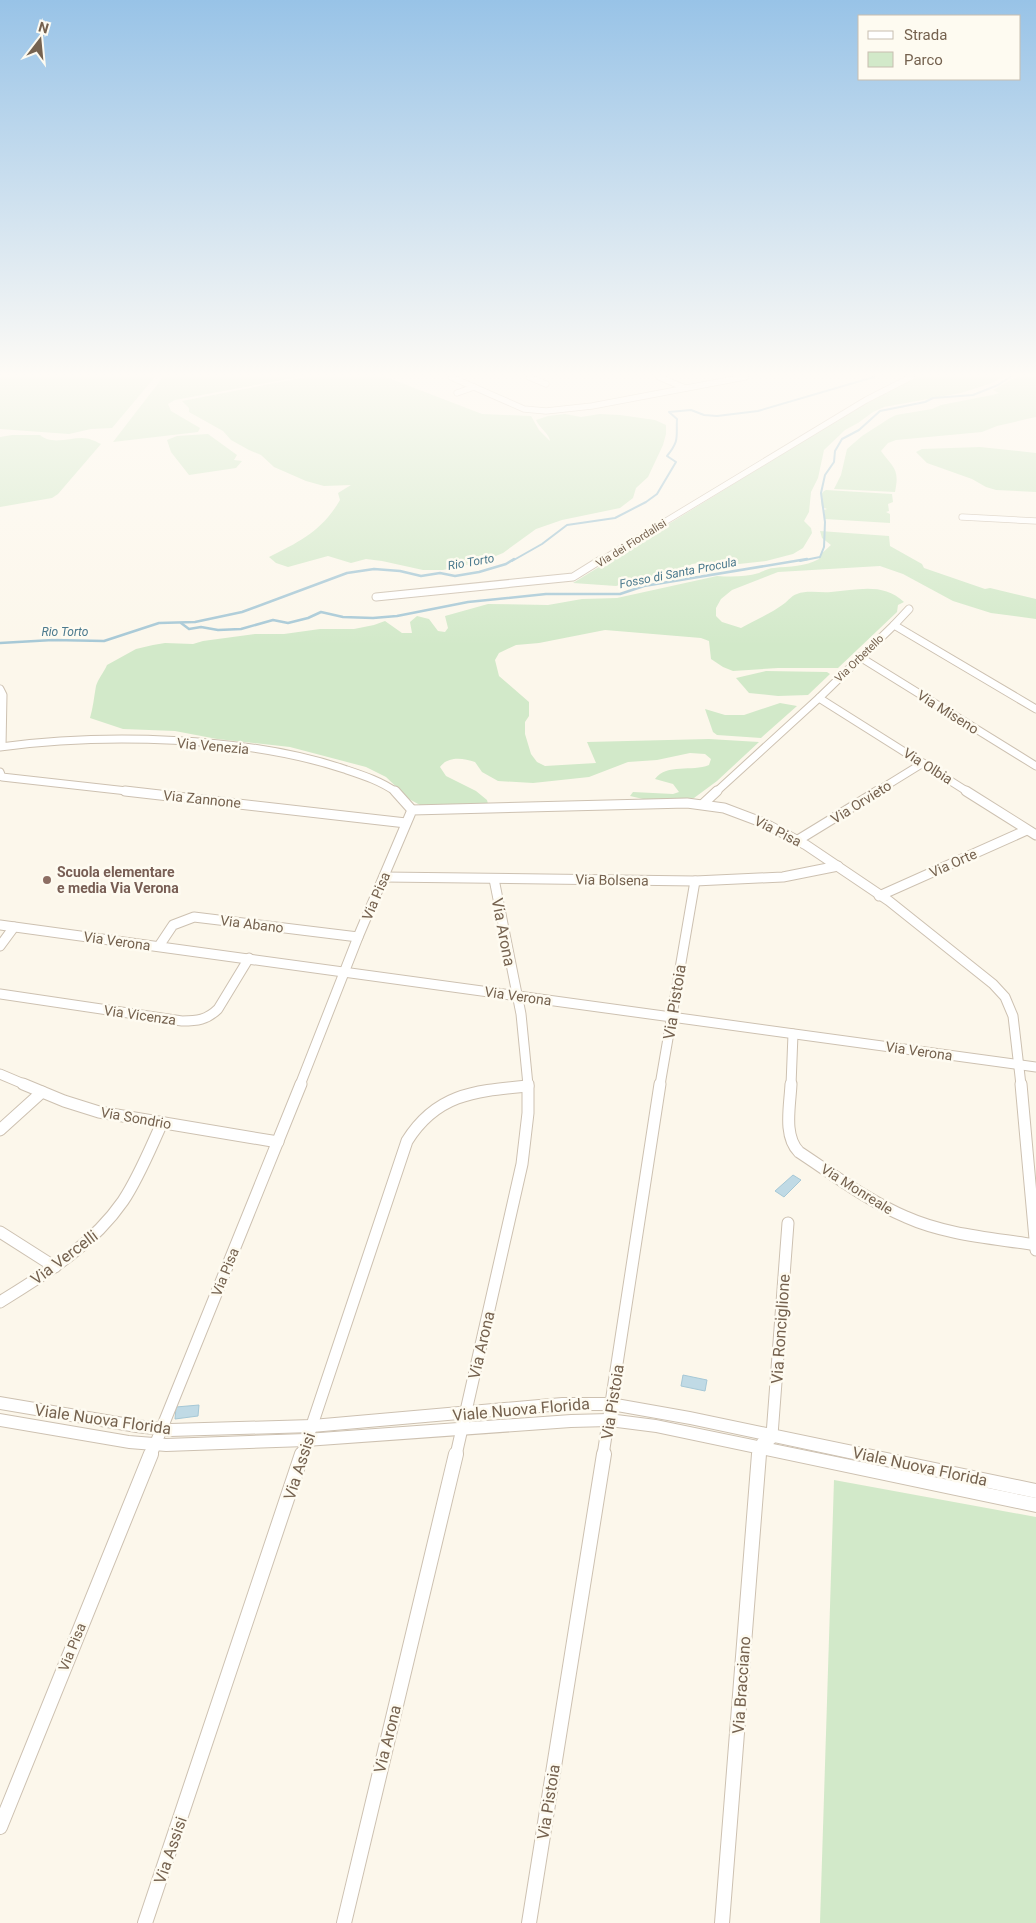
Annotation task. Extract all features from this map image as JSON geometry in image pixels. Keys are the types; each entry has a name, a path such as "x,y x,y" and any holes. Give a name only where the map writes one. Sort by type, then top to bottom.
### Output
{"street":[{"name":"Via dei Fiordalisi","path":"376,597 573,578 756,467"},
{"path":"962,517 1036,521"},
{"path":"894,625 909,609"},
{"name":"Via Orbetello","path":"703,804 819,698 894,625 1036,709"},
{"name":"Via Miseno","path":"860,657 1036,766"},
{"path":"0,689 3,695 1,747"},
{"name":"Via Olbia","path":"819,698 1036,835"},
{"name":"Via Venezia","path":"1,747 50,741 127,741 186,743 274,751 327,764 377,781 400,795 412,810"},
{"name":"Via Orvieto","path":"798,840 923,763"},
{"name":"Via Zannone","path":"1,776 406,823"},
{"name":"Via Pisa","path":"0,1827 278,1142 346,972 358,937 412,810 703,804 748,816 798,840 838,866 1001,992 1009,1004 1019,1064 1036,1250"},
{"name":"Via Orte","path":"879,896 1027,830"},
{"name":"Via Bolsena","path":"384,877 695,881 771,878 838,866"},
{"name":"Via Arona","path":"344,1923 462,1429 521,1172 528,1117 528,1086 516,995 494,879"},
{"name":"Via Pistoia","path":"529,1923 609,1420 670,1017 695,881"},
{"name":"Via Abano","path":"159,946 172,925 179,921 194,918 358,937"},
{"name":"Via Verona","path":"0,925 1036,1067"},
{"path":"0,946 14,927"},
{"name":"Via Vicenza","path":"0,994 182,1021 197,1021 208,1018 216,1011 249,958"},
{"name":"Via Monreale","path":"793,1034 789,1136 793,1146 799,1152 877,1203 907,1218 946,1230 1036,1245"},
{"name":"Via Sondrio","path":"0,1074 88,1109 278,1142"},
{"name":"Via Assisi","path":"145,1923 294,1484 306,1440 406,1145 413,1131 426,1115 454,1098 484,1090 528,1086"},
{"path":"0,1130 42,1092"},
{"name":"Via Vercelli","path":"0,1302 55,1267 92,1238 119,1206 131,1188 162,1123"},
{"name":"Via Ronciglione","path":"772,1435 788,1223"},
{"path":"0,1232 55,1267"},
{"name":"Viale Nuova Florida","path":"0,1403 160,1429 312,1426 562,1404 611,1404 772,1435 1036,1491"},
{"name":"Viale Nuova Florida","path":"0,1420 154,1445 306,1440 609,1420 647,1425 1036,1505"},
{"path":"759,1448 772,1435"},
{"name":"Via Bracciano","path":"722,1923 759,1448"},
{"path":"872,1456 872,1472"}],"green space":[{"path":"0,467 81,467 58,494 52,498 0,507"},
{"path":"183,467 237,467 236,468 189,475"},
{"path":"274,467 653,467 648,477 636,488 633,498 620,508 562,520 536,529 503,553 481,562 443,570 423,570 366,559 351,563 328,556 288,567 276,563 269,557 300,541 318,528 340,500 338,493 351,485 324,486 306,481"},
{"path":"762,467 820,467 818,478 811,492 809,512 804,521 811,528 812,533 803,548 793,554 766,561 739,564 706,562 692,564 671,575 650,576 616,586 573,583"},
{"path":"843,467 893,467 897,478 895,492 834,489"},
{"path":"938,467 1036,467 1036,492 996,490"},
{"path":"826,490 892,494 893,502 888,504 889,511 886,512 890,514 890,523 825,519 824,510 827,509 822,507 821,497 822,493"},
{"path":"820,531 889,536 890,546 922,564 924,568 985,589 990,588 1036,599 1036,619 991,613 953,601 903,574 880,566 778,572 732,590 721,599 716,608 716,616 722,622 741,628 775,610 793,596 805,592 860,589 879,590 896,596 904,602 898,605 897,612 838,668 778,668 733,671 711,659 709,641 701,638 605,630 539,643 516,645 499,653 495,660 499,676 529,702 529,716 525,722 525,734 531,754 537,762 545,766 596,763 587,742 709,739 759,742 717,781 694,798 683,801 643,799 630,796 633,792 673,794 679,792 673,784 655,779 660,774 673,769 709,765 711,759 705,754 690,753 657,760 628,762 589,777 533,783 498,781 482,772 475,762 461,759 451,760 443,763 440,767 446,776 476,791 487,800 488,804 420,805 409,799 386,777 366,767 290,747 217,739 175,731 123,729 90,718 96,686 107,665 136,649 165,643 193,644 255,634 284,634 320,629 354,629 385,621 402,633 412,633 410,622 417,616 429,619 438,631 445,632 448,628 445,616 488,604 548,605 582,599 617,598 717,576 733,577 759,573 770,568 808,564 819,559 820,555 831,545 822,538"},
{"path":"766,671 827,672 830,674 808,695 778,696 749,693 736,678"},
{"path":"780,703 797,706 761,738 717,735 713,732 705,709 725,715 744,715"},
{"path":"834,1480 1036,1517 1036,1923 820,1923"}],"water":[{"path":"793,1175 801,1180 784,1197 775,1191"},
{"path":"683,1375 707,1380 705,1391 681,1386"},
{"path":"199,1405 198,1416 175,1419 176,1407"}],"waterway":[{"name":"Rio Torto","path":"512,561 542,544 567,525 615,518 646,502 657,494 673,467"},
{"name":"Fosso di Santa Procula","path":"800,561 820,557 824,547 825,522 821,493 825,475 831,467"},
{"name":"Rio Torto","path":"0,643 53,640 104,641 159,623 195,622 242,612 347,573 374,569 400,571 421,576 440,573 455,576 479,572 506,564 514,559"},
{"name":"Fosso di Santa Procula","path":"181,623 189,629 201,627 218,630 241,629 273,620 288,623 308,618 321,612 343,617 373,618 397,616 468,602 546,594 620,594 644,586 807,559"}],"place":[{"name":"Scuola elementare e media Via Verona","path":"47,880"}]}
